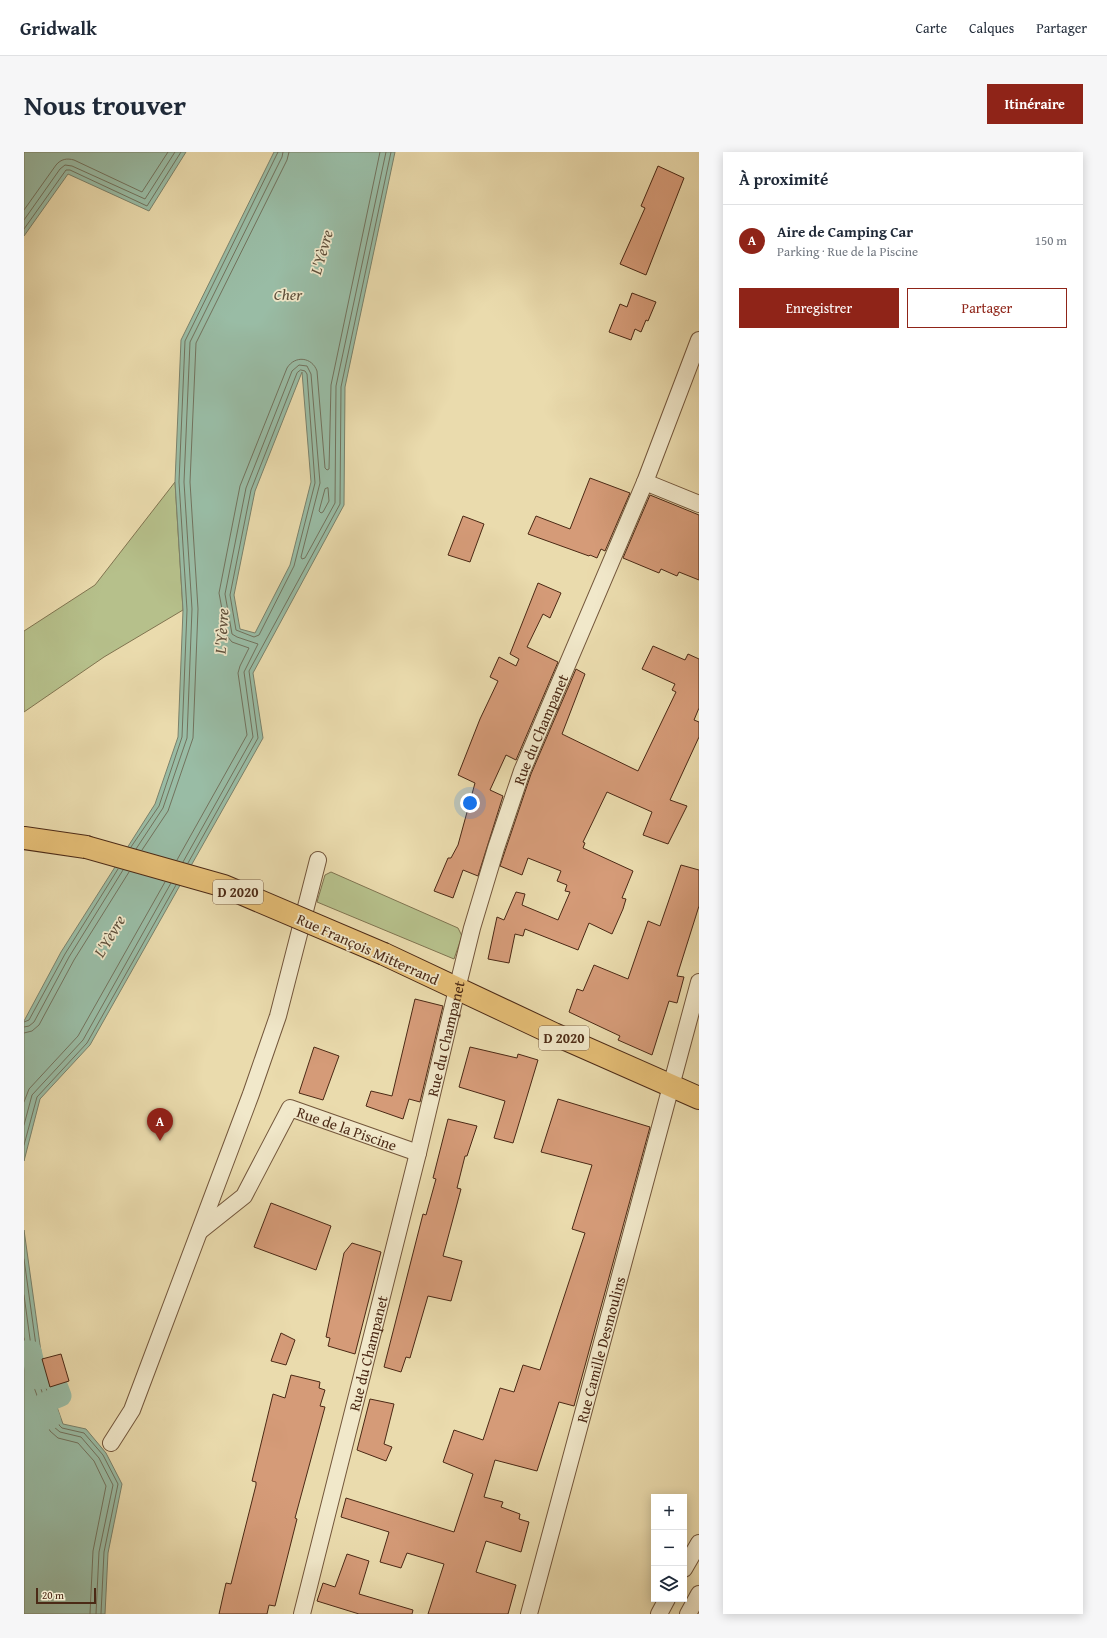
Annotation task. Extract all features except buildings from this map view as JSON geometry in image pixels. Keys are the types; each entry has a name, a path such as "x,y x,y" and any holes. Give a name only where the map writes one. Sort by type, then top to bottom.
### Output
{"main road":[{"name":"Rue François Mitterrand","path":"24,838 86,847 224,886 384,954 699,1098"}],"street":[{"name":"Rue du Champanet","path":"302,1614 418,1153 472,928 522,771 645,482 699,340"},
{"path":"645,482 699,504"},
{"path":"111,1443 132,1410 251,1094 278,1016 318,860"},
{"name":"Rue Camille Desmoulins","path":"529,1614 699,982"},
{"name":"Rue de la Piscine","path":"199,1232 244,1196 290,1108 418,1153"},
{"path":"686,1566 699,1543"},
{"path":"688,1614 699,1594"},
{"path":"659,1614 665,1602"}],"shaded area":[{"path":"175,482 183,610 104,657 24,712 24,631 95,585"},
{"path":"331,872 458,928 462,936 454,959 317,902 325,875"}],"water":[{"path":"24,152 186,152 149,211 68,174 24,236"},
{"name":"Cher","path":"274,152 395,152 345,387 344,505 253,673 263,738 90,1045 40,1099 24,1161 24,1021 61,952 155,804 178,737 183,610 175,482 181,340","holes":["302,372 311,482 290,565 255,633 240,629 234,595 255,491"]},
{"path":"24,1230 42,1359 63,1424 86,1429 106,1453 122,1484 108,1553 105,1614 24,1614"}],"waterway":[{"path":"24,1351 31,1351 38,1379 54,1377 61,1396 44,1403 50,1419"}],"place":[{"name":"Aire de Camping Car","path":"160,1141"}],"water label":[{"name":"L'Yèvre","path":"321,252"},
{"name":"L'Yèvre","path":"221,631"},
{"name":"L'Yèvre","path":"109,936"}]}
